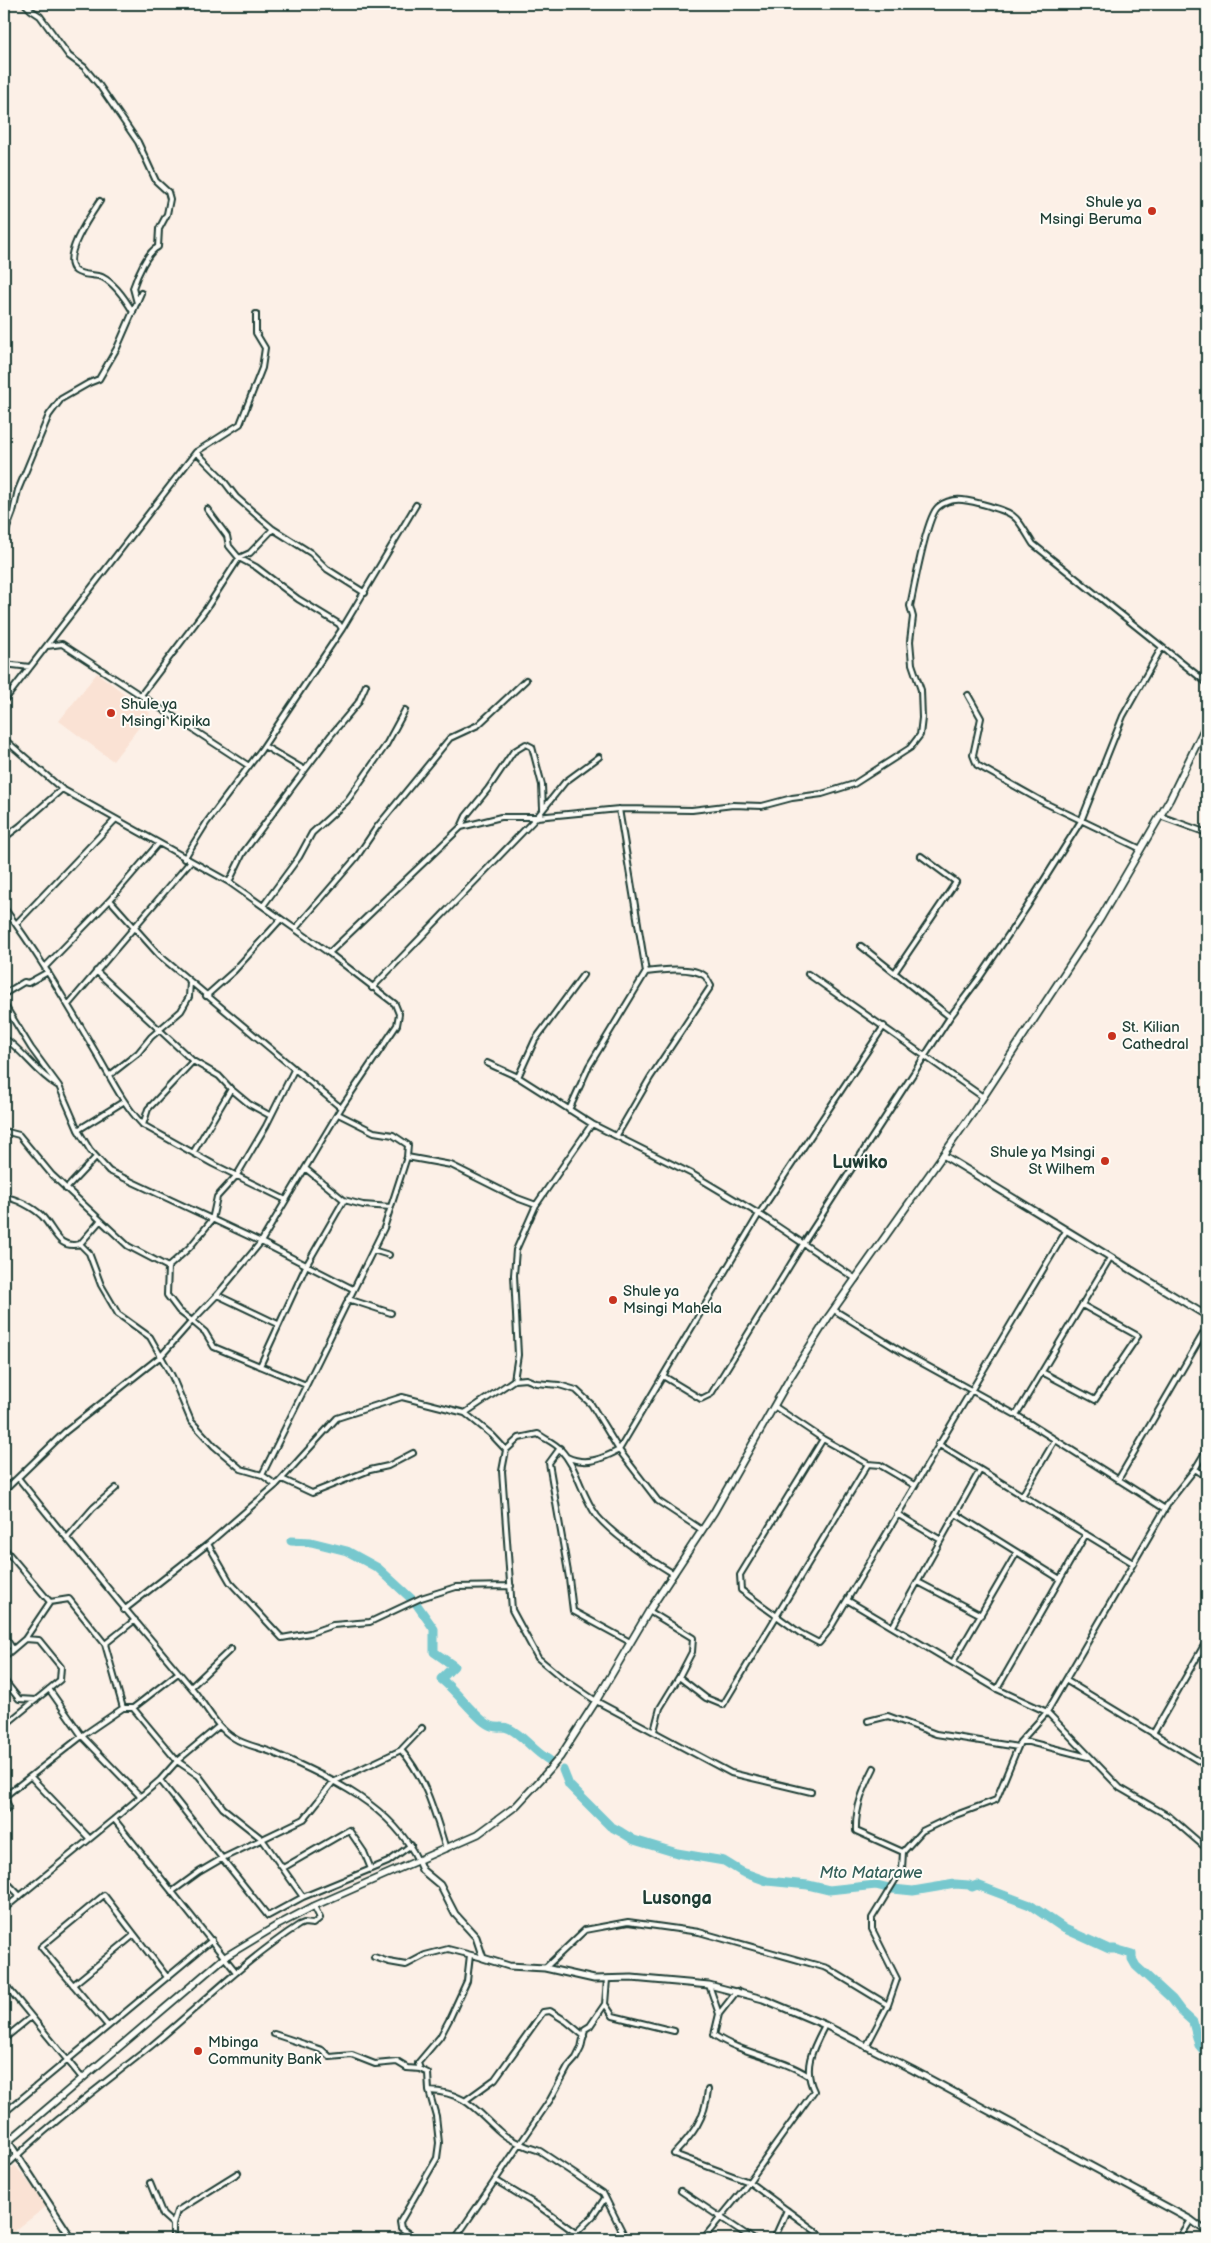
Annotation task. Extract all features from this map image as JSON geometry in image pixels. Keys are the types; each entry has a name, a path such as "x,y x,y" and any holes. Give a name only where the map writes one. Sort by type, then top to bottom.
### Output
{"main road":[{"path":"5,2141 225,1957 276,1926 314,1906 478,1834 516,1806 560,1756 596,1701 649,1610 702,1530 774,1406 834,1310 944,1155 1100,919 1142,850 1207,722"}],"street":[{"path":"24,4 40,16 69,56 84,67 99,85 138,142 156,181 168,192 170,199 167,214 159,230 158,247 153,249 147,256 133,288 137,303"},
{"path":"100,201 74,247 71,259 72,266 77,272 102,278 108,282 125,298 133,312"},
{"path":"4,536 13,512 18,490 48,415 61,399 89,382 99,379 117,348 141,293"},
{"path":"4,701 196,452 240,424 262,368 265,348 256,333 256,314"},
{"path":"196,452 220,476 236,497 273,529 311,553 327,569 365,593"},
{"path":"461,827 501,817 537,817 619,809 692,810 733,805 762,806 792,798 822,794 854,784 910,748 920,734 922,718 921,690 912,664 910,641 913,617 910,606 928,529 936,508 950,500 962,498 1006,511 1016,516 1033,544 1207,683"},
{"path":"184,859 208,822 264,746 342,629 416,505"},
{"path":"207,509 226,536 229,546 240,558 256,567 298,599 339,624 342,629"},
{"path":"142,695 206,609 240,558 250,553 273,529"},
{"path":"47,646 62,644 73,654 142,695 249,766"},
{"path":"662,1376 700,1399 711,1394 803,1244 950,1017 980,977 1027,907 1081,821 1123,716 1162,647"},
{"path":"4,664 30,666"},
{"path":"295,929 356,858 377,828 450,738 478,725 526,680"},
{"path":"229,882 243,853 358,703 366,685"},
{"path":"968,695 981,718 973,755 977,766 1081,821 1142,850"},
{"path":"263,906 299,857 312,833 347,801 386,745 405,710"},
{"path":"4,739 62,789 184,859 229,882 329,953 372,988 396,1004 399,1014 397,1025 341,1108 261,1242 217,1295 161,1356 64,1432 19,1479 4,1491"},
{"path":"329,953 461,827 466,816 513,752 526,744 532,747 542,785 543,809"},
{"path":"264,746 305,770"},
{"path":"372,988 537,817 566,782 599,757"},
{"path":"4,838 62,789"},
{"path":"569,1110 589,1066 646,972 619,809"},
{"path":"1160,816 1207,833"},
{"path":"16,924 110,828 115,820"},
{"path":"45,967 110,900 158,844"},
{"path":"894,972 956,882 921,856"},
{"path":"68,1005 134,925 190,862"},
{"path":"110,900 159,955 341,1108"},
{"path":"4,908 45,967 110,1075 123,1102 143,1125 193,1153 286,1200"},
{"path":"206,996 234,971 281,919"},
{"path":"861,946 950,1017"},
{"path":"617,1135 650,1078 711,986 704,976 692,971 664,969 646,972"},
{"path":"96,971 193,1061 219,1076 249,1104 271,1116"},
{"path":"4,994 24,982 28,984 48,972"},
{"path":"808,974 983,1097"},
{"path":"518,1077 536,1040 583,975"},
{"path":"110,1075 138,1053 151,1037 187,1004 190,982"},
{"path":"4,1004 31,1048 59,1086 78,1130 90,1150 109,1171 261,1242 353,1289"},
{"path":"566,1456 575,1460 590,1462 619,1450 759,1214 884,1026"},
{"path":"4,1038 25,1056 43,1076 59,1086"},
{"path":"143,1125 148,1109 193,1061"},
{"path":"487,1063 518,1077 592,1124 692,1174 759,1214 856,1279"},
{"path":"294,1070 271,1116 237,1175 217,1197 212,1220 190,1247 168,1267 167,1295 178,1311 205,1332 214,1347 306,1385"},
{"path":"193,1153 230,1088"},
{"path":"78,1130 123,1102"},
{"path":"262,1475 384,1228 407,1157 408,1145 393,1135 374,1132 338,1114"},
{"path":"514,1380 518,1355 514,1275 516,1250 536,1205 592,1124"},
{"path":"4,1131 19,1135 66,1189 128,1246 168,1267"},
{"path":"944,1155 1207,1316"},
{"path":"66,1189 96,1157"},
{"path":"407,1157 451,1165 517,1198 536,1205"},
{"path":"306,1169 344,1200 363,1205 391,1207"},
{"path":"4,1197 12,1198 42,1216 59,1240 72,1246 80,1244 100,1221"},
{"path":"260,1366 306,1266 344,1200"},
{"path":"823,1439 740,1575 742,1590 800,1632 819,1643 847,1600 970,1389 1066,1231"},
{"path":"80,1244 89,1253 101,1285 118,1314 150,1337 161,1356 191,1421 214,1446 241,1469 262,1475 276,1485"},
{"path":"373,1250 389,1255"},
{"path":"1016,1415 1110,1258"},
{"path":"217,1295 278,1324"},
{"path":"348,1299 391,1313"},
{"path":"1042,1372 1095,1400 1138,1336 1082,1306"},
{"path":"834,1310 902,1352 1016,1415 1165,1509"},
{"path":"1118,1480 1207,1327"},
{"path":"465,1412 514,1380 526,1379 536,1383 559,1385 576,1390 592,1404 619,1450 658,1500 702,1530"},
{"path":"124,1610 208,1544 276,1485 337,1418 402,1397 465,1412 506,1450"},
{"path":"774,1406 823,1439 868,1464 880,1465 914,1485"},
{"path":"674,1574 628,1542 598,1516 585,1497 573,1465 560,1448 538,1434 519,1438 506,1450 502,1471 512,1610 538,1658 562,1678 596,1701 731,1773 811,1792"},
{"path":"1022,1496 1055,1440"},
{"path":"938,1444 1133,1563"},
{"path":"560,1448 549,1463 570,1578 573,1610 630,1642"},
{"path":"866,2047 888,2005 897,1979 872,1928 872,1918 902,1869 903,1852 922,1831 953,1816 996,1800 1019,1745 1047,1712 1067,1681 1165,1509 1195,1469 1207,1449"},
{"path":"282,1478 312,1493 370,1470 388,1466 413,1453"},
{"path":"679,1677 706,1698 724,1705 868,1464"},
{"path":"1195,1469 1207,1477"},
{"path":"893,1626 980,1470"},
{"path":"19,1479 124,1610 135,1620 191,1687 219,1726 234,1739 276,1754 333,1782 383,1814 398,1827 411,1846 422,1870 440,1885 456,1914 476,1937 483,1958"},
{"path":"66,1538 93,1508 116,1488"},
{"path":"897,1514 941,1540"},
{"path":"956,1514 1060,1579"},
{"path":"997,1688 1086,1534"},
{"path":"208,1544 230,1582 282,1638 310,1633 333,1625 370,1622 421,1598 456,1587 511,1586"},
{"path":"4,1548 50,1602"},
{"path":"953,1662 1017,1552"},
{"path":"918,1582 980,1615"},
{"path":"4,1657 25,1639 50,1602 69,1599 105,1644 123,1708"},
{"path":"847,1600 997,1688 1047,1712 1088,1757 1120,1788 1170,1817 1207,1849"},
{"path":"649,1610 693,1638 692,1652 660,1708 654,1731"},
{"path":"105,1644 135,1620"},
{"path":"4,1636 13,1649"},
{"path":"4,1726 60,1680 62,1667 39,1640 25,1639"},
{"path":"1153,1734 1207,1640"},
{"path":"191,1687 231,1649"},
{"path":"4,1811 9,1807 4,1797 82,1736 123,1708 133,1708 178,1673"},
{"path":"4,1680 20,1700 36,1700"},
{"path":"1067,1681 1207,1766"},
{"path":"49,1690 82,1736 140,1796"},
{"path":"133,1708 177,1761 199,1776 223,1808 262,1839 283,1868 295,1889 303,1897"},
{"path":"868,1721 888,1716 936,1734 1019,1745 1029,1742 1088,1757"},
{"path":"4,1909 114,1820 160,1780 177,1761 219,1726"},
{"path":"172,1891 223,1858 304,1819 333,1782 401,1750 422,1728"},
{"path":"401,1750 414,1764 429,1794 446,1849"},
{"path":"874,1768 861,1793 855,1818 856,1831 903,1852"},
{"path":"31,1777 90,1838"},
{"path":"160,1780 268,1916 303,1897 388,1862 411,1846"},
{"path":"114,1820 236,1972"},
{"path":"283,1868 349,1830 364,1852 371,1869"},
{"path":"4,1879 20,1896"},
{"path":"108,2026 42,1947 104,1895 168,1977"},
{"path":"4,2168 61,2115 151,2046 236,1972 280,1937 304,1923 312,1924 320,1918 314,1906"},
{"path":"545,1968 585,1930 628,1922 699,1932 827,1968 888,2005"},
{"path":"73,1984 134,1935"},
{"path":"4,2113 212,1940"},
{"path":"374,1957 406,1965 438,1950 448,1949 509,1966 545,1968 594,1979 632,1978 709,1985 763,1999 825,2025 1010,2121 1191,2220 1207,2232"},
{"path":"420,2069 418,2063 440,2037 467,1981 470,1954"},
{"path":"455,2239 496,2180 519,2142 550,2100 568,2067 576,2058 585,2029 590,2026 605,2004 607,1979"},
{"path":"4,1983 82,2078"},
{"path":"709,1985 719,2014"},
{"path":"737,1991 719,2014 714,2035 723,2041 765,2058 796,2068 807,2075"},
{"path":"605,2004 613,2016 674,2031"},
{"path":"466,2100 495,2079 515,2052 523,2036 543,2012 550,2011 584,2036"},
{"path":"4,2039 32,2017"},
{"path":"703,2239 749,2182 814,2092 807,2075 812,2052 825,2025"},
{"path":"274,2034 322,2050 330,2057 352,2055 375,2064 397,2062 407,2068 420,2069 428,2073 429,2091 436,2116 439,2143 437,2158 400,2222 401,2228 416,2239"},
{"path":"708,2090 707,2101 694,2133 674,2154 749,2182 826,2239"},
{"path":"429,2091 439,2091 466,2100 499,2132 540,2151 603,2193 626,2239"},
{"path":"5,2141 17,2155 72,2239"},
{"path":"173,2239 177,2212 238,2172"},
{"path":"496,2180 584,2239"},
{"path":"150,2183 163,2214 174,2224"},
{"path":"681,2191 753,2239"},
{"path":"576,2232 593,2216 605,2198"},
{"path":"774,2239 787,2210"},
{"path":"1179,2239 1191,2220"}],"shaded area":[{"path":"97,673 150,713 113,761 59,721"},
{"path":"15,2165 47,2206 4,2239 4,2176"}],"waterway":[{"name":"Mto Matarawe","path":"291,1541 311,1542 347,1551 378,1568 415,1602 434,1629 434,1652 454,1666 441,1679 487,1724 510,1729 549,1760"},
{"name":"Mto Matarawe","path":"563,1770 569,1785 610,1826 634,1840 677,1853 724,1861 742,1872 767,1881 808,1885 829,1890 876,1885 913,1891 955,1884 972,1887 977,1885 1030,1905 1065,1929 1109,1949 1132,1954 1132,1959 1136,1966 1172,1999 1193,2022 1199,2045 1207,2055"}],"place":[{"name":"Shule ya Msingi Beruma","path":"1152,211"},
{"name":"Shule ya Msingi Kipika","path":"111,713"},
{"name":"St. Kilian Cathedral","path":"1112,1036"},
{"name":"Shule ya Msingi St Wilhem","path":"1105,1161"},
{"name":"Shule ya Msingi Mahela","path":"613,1300"},
{"name":"Mbinga Community Bank","path":"198,2051"}],"district":[{"name":"Luwiko","path":"860,1162"},
{"name":"Lusonga","path":"677,1898"}]}
